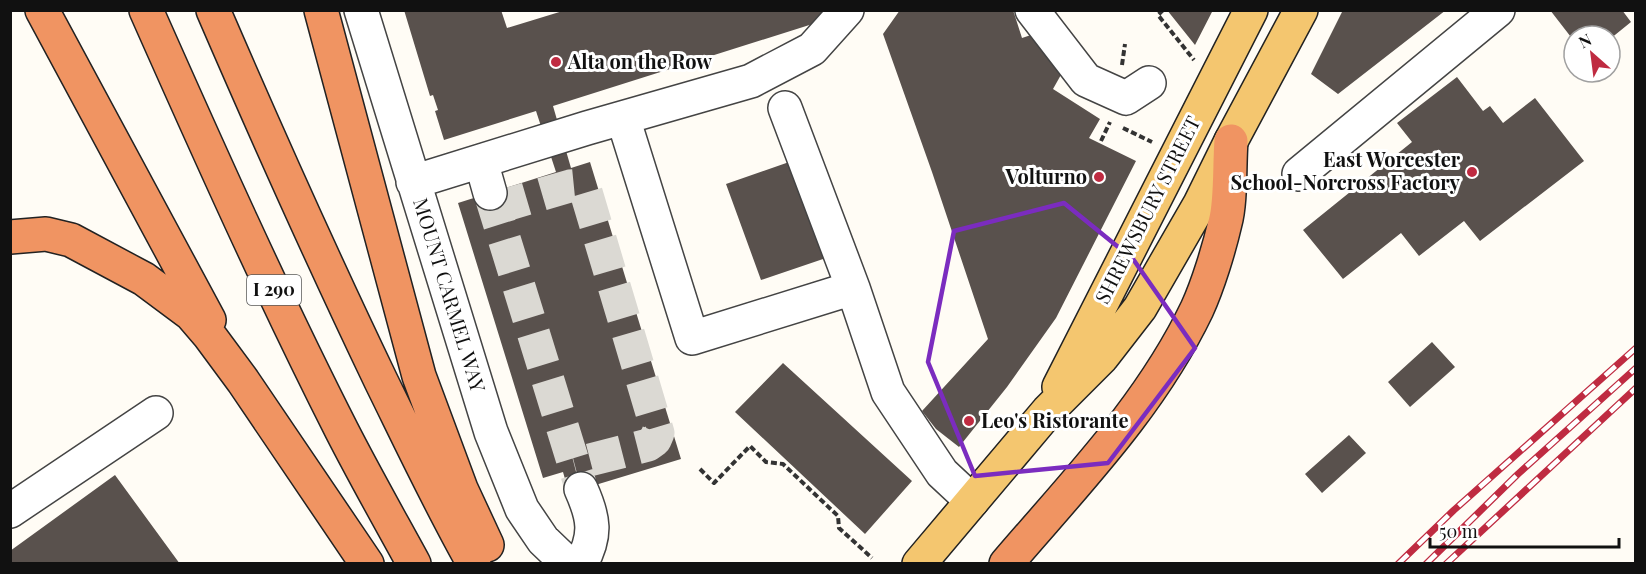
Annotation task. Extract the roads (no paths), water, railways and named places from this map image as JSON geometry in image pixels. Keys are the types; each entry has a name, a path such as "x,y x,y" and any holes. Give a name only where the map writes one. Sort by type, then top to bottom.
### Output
{"highway":[{"path":"42,10 243,381"},
{"name":"I 290","path":"146,10 226,190 298,341 343,433 414,564"},
{"name":"I 290","path":"213,10 278,161 346,309 428,477 474,564"},
{"path":"321,10 419,376 461,489 495,564"},
{"path":"1006,564 1091,467 1136,410 1170,358 1191,319 1203,292 1226,221 1230,141"},
{"path":"10,237 46,234 71,240 144,279 191,314 243,381 368,564"}],"main road":[{"name":"SHREWSBURY STREET","path":"1048,411 1092,320 1251,10"},
{"name":"SHREWSBURY STREET","path":"919,564 1048,411 1102,357 1140,308 1200,204 1230,141 1301,10"}],"street":[{"name":"MOUNT CARMEL WAY","path":"361,10 491,432 517,497 535,530 568,564"},
{"path":"413,182 751,81 812,49 847,10"},
{"path":"1032,10 1086,80 1126,98 1149,83"},
{"path":"1299,174 1498,10"},
{"path":"785,108 853,288 888,392 942,473 972,501"},
{"path":"623,118 692,338 853,288"},
{"path":"481,161 490,193"},
{"path":"10,512 156,413"},
{"path":"581,489 592,522 593,535 581,564"}],"tunnel":[{"path":"495,208 570,186 580,185 586,192 658,433 655,440 648,445 574,464"},
{"path":"490,193 580,484"}],"railway":[{"path":"1398,564 1454,510 1636,348"},
{"path":"1426,564 1518,474 1636,368"},
{"path":"1446,564 1636,388"}],"place":[{"name":"Alta on the Row","path":"556,62"},
{"name":"East Worcester School-Norcross Factory","path":"1472,172"},
{"name":"Volturno","path":"1099,177"},
{"name":"Leo's Ristorante","path":"969,421"}]}
